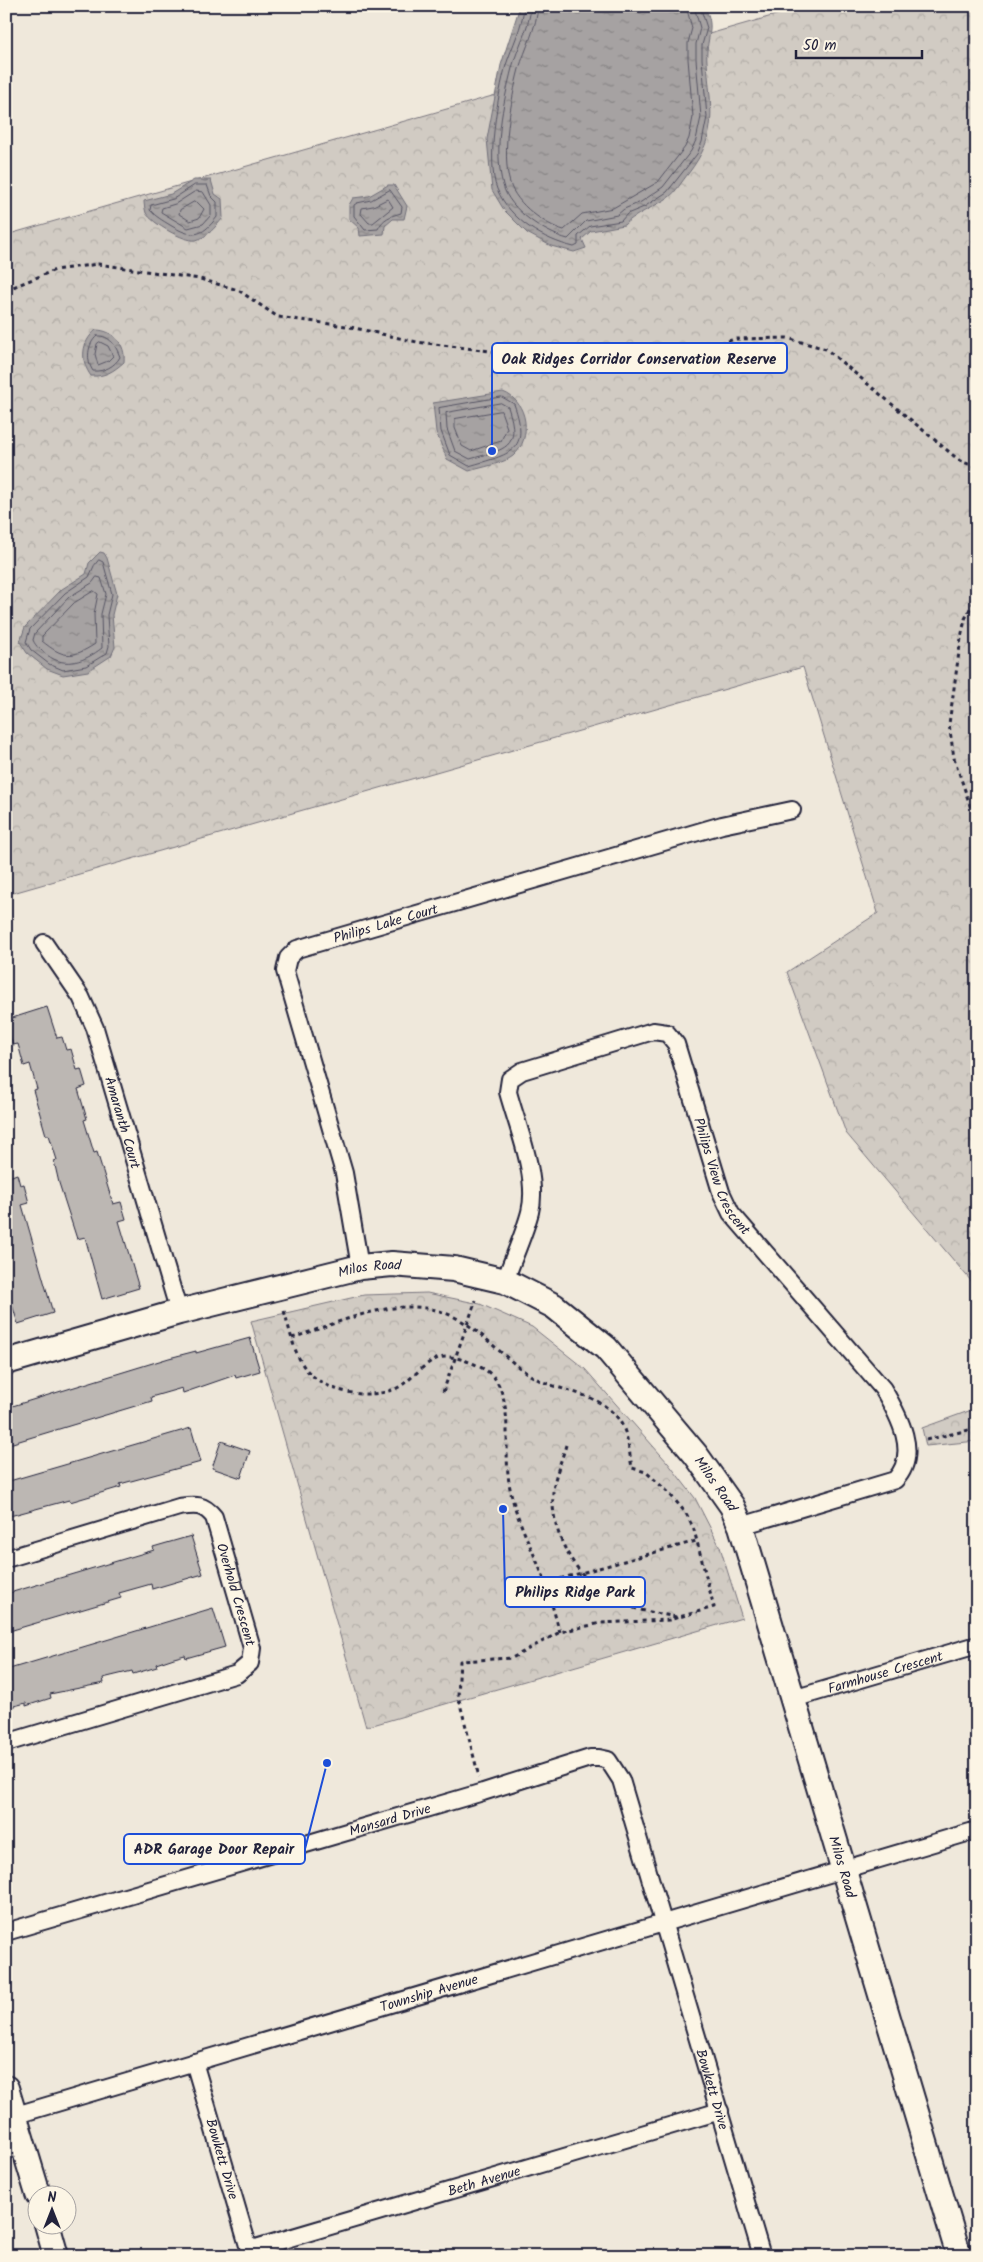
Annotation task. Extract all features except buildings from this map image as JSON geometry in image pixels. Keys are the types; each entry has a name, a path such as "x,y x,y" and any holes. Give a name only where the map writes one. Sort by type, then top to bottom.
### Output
{"street":[{"name":"Philips Lake Court","path":"360,1267 344,1173 285,971 288,958 296,949 722,825 792,810"},
{"name":"Amaranth Court","path":"44,943 81,997 95,1028 179,1312"},
{"name":"Philips View Crescent","path":"505,1280 531,1211 532,1197 532,1181 508,1092 510,1079 522,1071 653,1031 667,1033 676,1044 721,1192 731,1213 884,1389 895,1409 908,1455 904,1470 895,1480 742,1526"},
{"name":"Milos Road","path":"6,1362 179,1312 360,1267 392,1264 454,1269 505,1280 554,1306 606,1348 696,1454 732,1506 742,1526 959,2256"},
{"name":"Overhold Crescent","path":"6,1558 179,1507 197,1504 207,1509 214,1517 252,1648 250,1663 237,1674 6,1743"},
{"name":"Farmhouse Crescent","path":"793,1699 977,1645"},
{"name":"Mansard Drive","path":"6,1932 483,1792 590,1758 608,1760 621,1780 664,1923"},
{"path":"844,1870 977,1830"},
{"name":"Township Avenue","path":"10,2117 844,1870"},
{"name":"Bowkett Drive","path":"664,1923 762,2256"},
{"name":"Bowkett Drive","path":"194,2062 250,2253"},
{"path":"6,2088 10,2117 34,2184"},
{"name":"Beth Avenue","path":"250,2253 720,2111"},
{"path":"50,2234 56,2256"}],"path":[{"path":"6,290 55,270 98,264 108,265 200,279 238,290 278,317 346,326 417,342 588,363 634,365 736,339 787,338 826,349 960,461 977,467"},
{"path":"977,594 965,620 960,638 949,724 954,758 977,826"},
{"path":"443,1392 476,1300"},
{"path":"292,1338 358,1316 398,1307 436,1310 468,1324 480,1332 515,1365 546,1383 580,1392 601,1403 616,1416 626,1435 632,1468 646,1472 667,1491 686,1514 694,1530 714,1607 680,1618 601,1623 560,1632 512,1658 460,1661 458,1696 483,1792"},
{"path":"284,1311 297,1354 305,1368 332,1388 364,1394 379,1394 398,1388 438,1358 455,1357 474,1364 496,1379 504,1403 508,1474 512,1499 525,1538 545,1583 560,1632"},
{"path":"926,1440 977,1428"},
{"path":"566,1445 553,1492 556,1523 566,1551 580,1572 615,1600 644,1611 680,1618"},
{"path":"545,1583 696,1542"}],"green space":[{"path":"807,6 977,6 977,1288 846,1133 787,972 878,913 803,667 6,895 6,235"},
{"path":"427,1293 480,1304 532,1327 585,1369 668,1463 695,1498 720,1547 742,1618 366,1727 251,1321 364,1295"},
{"path":"977,1408 977,1441 926,1446 922,1428"}],"water":[{"path":"520,6 704,6 710,21 707,62 711,120 705,146 698,159 677,189 669,197 624,225 591,231 582,239 586,248 574,252 551,246 527,233 504,210 492,190 487,139 501,65"},
{"path":"194,180 211,180 215,194 222,199 223,218 208,234 200,239 191,240 176,235 155,222 146,213 144,201 171,194"},
{"path":"388,185 394,185 407,206 404,219 393,219 385,226 384,234 360,236 359,228 349,219 349,205 353,198 369,196"},
{"path":"96,330 108,332 117,339 123,349 124,362 109,373 101,376 91,376 85,364 84,352 87,340"},
{"path":"503,392 518,403 525,421 525,431 519,449 509,459 469,471 447,459 436,432 433,403"},
{"path":"100,552 104,553 107,558 117,594 112,615 115,647 111,656 88,671 63,675 47,669 27,653 20,642 25,627 62,589 86,574 89,563"}],"place":[{"name":"Oak Ridges Corridor Conservation Reserve","path":"492,451"},
{"name":"Philips Ridge Park","path":"503,1509"},
{"name":"ADR Garage Door Repair","path":"327,1763"}]}
